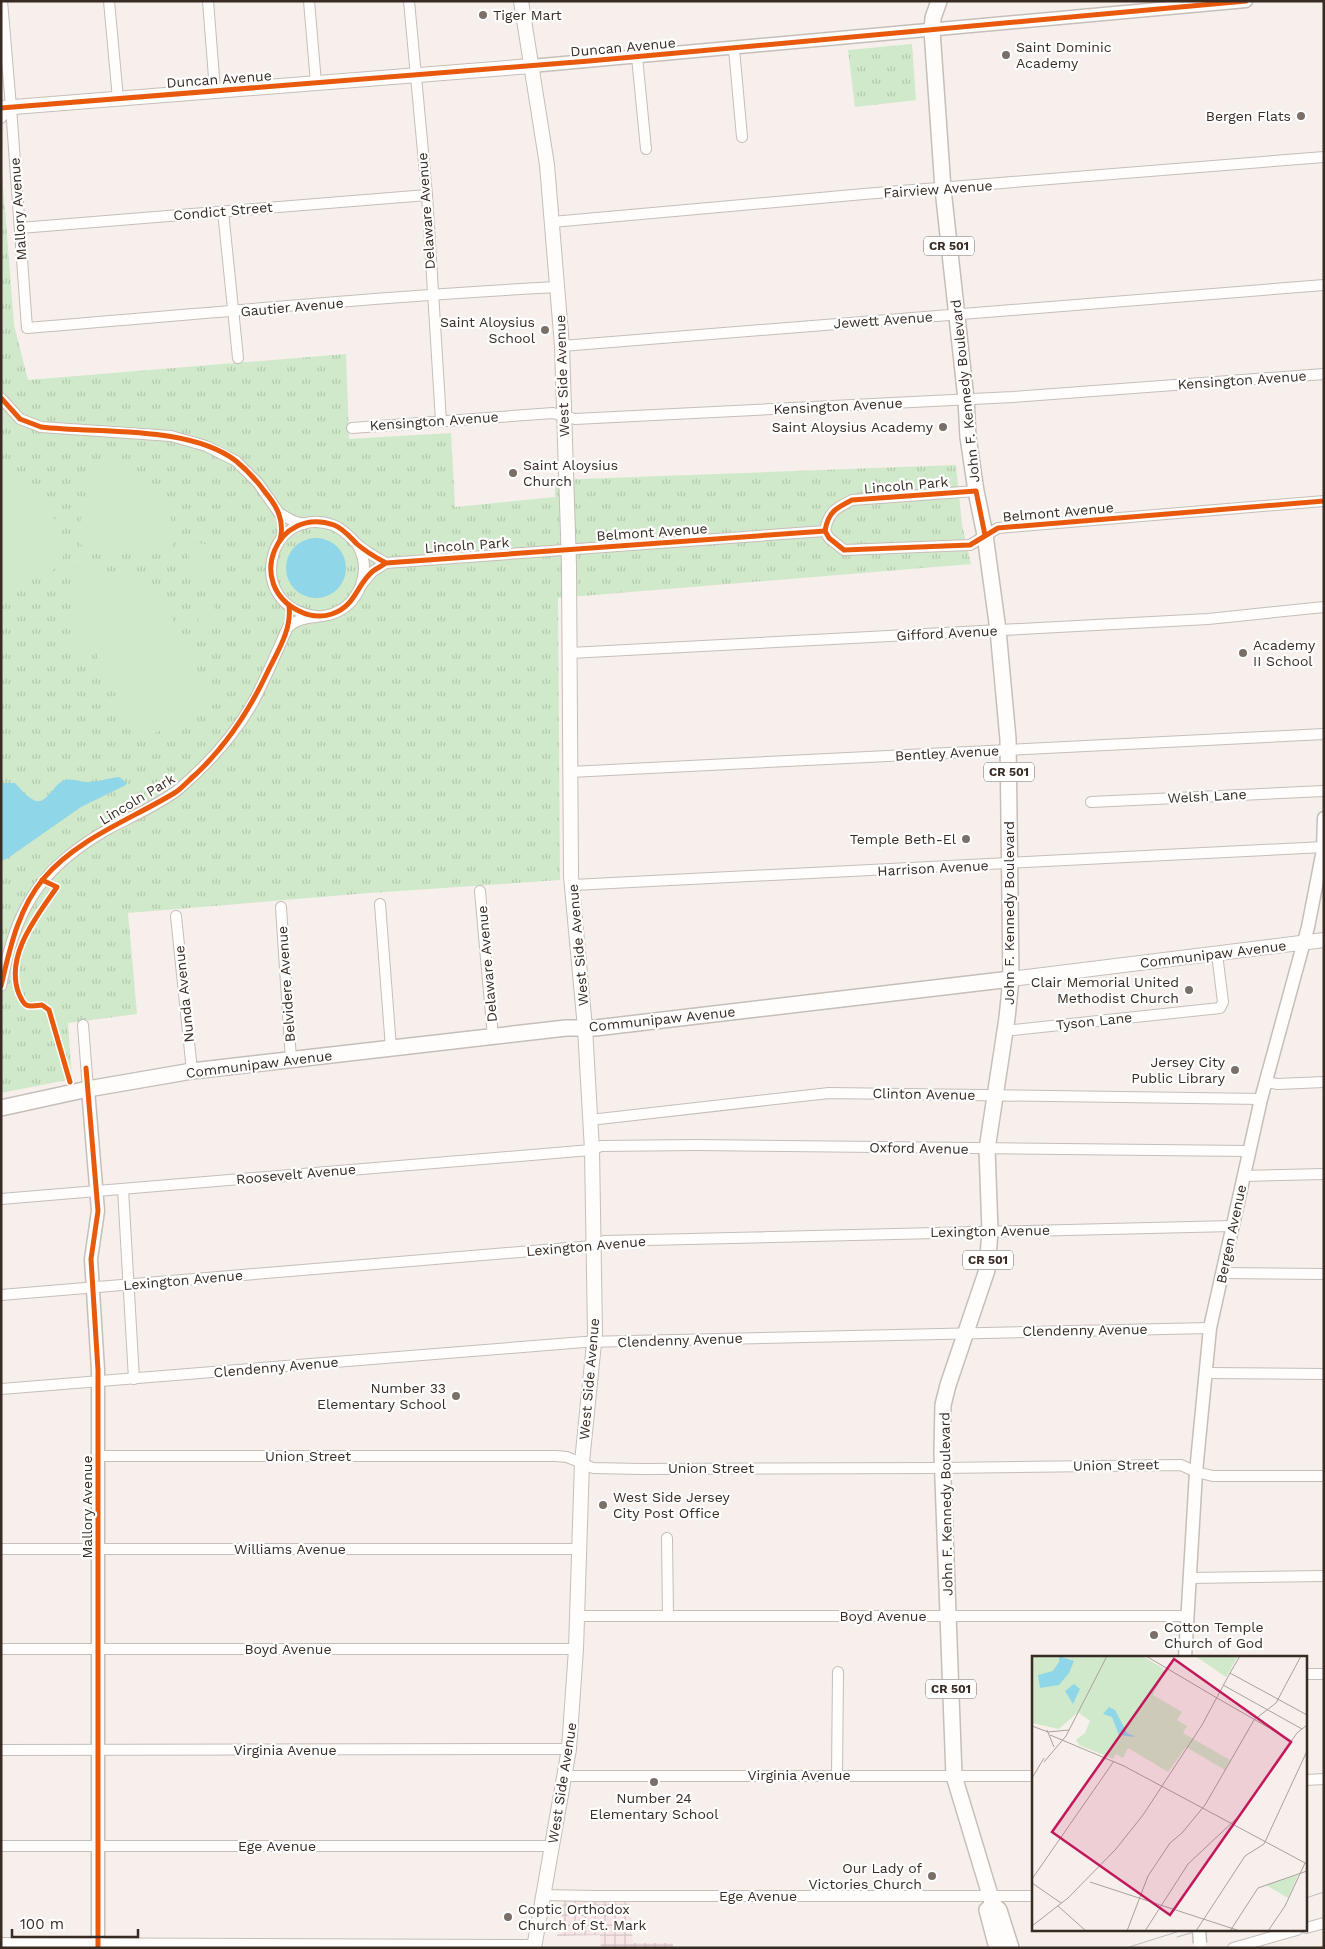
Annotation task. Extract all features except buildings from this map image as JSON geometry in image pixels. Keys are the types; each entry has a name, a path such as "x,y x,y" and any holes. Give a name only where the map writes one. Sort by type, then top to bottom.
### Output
{"main road":[{"name":"West Side Avenue","path":"521,1 547,165 562,346 568,549 573,885 585,1028 592,1150 594,1343 582,1462 576,1649 569,1749 534,1946"},
{"name":"John F. Kennedy Boulevard","path":"939,1 932,30 943,189 966,399 968,437 985,535 998,630 1008,750 1011,979 987,1149 990,1231 987,1270 943,1405 942,1468 954,1776 991,1900 999,1910 1012,1948"},
{"name":"Duncan Avenue","path":"6,107 531,66"},
{"name":"Communipaw Avenue","path":"1,1108 88,1089 192,1071 1011,979 1324,940"},
{"name":"John F. Kennedy Boulevard","path":"991,1900 987,1910 997,1948"}],"street":[{"name":"Mallory Avenue","path":"2,1 6,107 20,228 27,328"},
{"path":"109,1 118,99"},
{"path":"208,1 215,90"},
{"path":"309,1 316,83"},
{"name":"Delaware Avenue","path":"409,1 426,195 441,421"},
{"name":"Duncan Avenue","path":"531,66 1246,1"},
{"path":"734,49 742,137"},
{"path":"638,57 646,150"},
{"path":"1,118 6,107"},
{"name":"Fairview Avenue","path":"552,222 864,194 1324,157"},
{"name":"Condict Street","path":"20,228 426,195"},
{"path":"224,211 238,358"},
{"name":"Jewett Avenue","path":"562,346 1324,285"},
{"name":"Gautier Avenue","path":"27,328 432,294 558,287"},
{"name":"Kensington Avenue","path":"352,428 553,413 575,419 1013,397 1324,374"},
{"path":"1,398 20,418 41,427 177,436 206,446 236,461 258,483 279,513 293,521 304,524"},
{"name":"Lincoln Park","path":"826,531 827,519 837,508 852,500 976,490"},
{"name":"Belmont Avenue","path":"568,549 826,531 829,538 844,550 970,544 998,528 1324,501"},
{"path":"317,616 307,615 283,602 271,578 273,552 277,544 293,528 304,524 324,523 334,525 370,555 386,563"},
{"path":"356,543 364,563 362,585"},
{"name":"Lincoln Park","path":"1,986 13,936 23,911 42,880 54,867 72,853 109,829 178,791 210,761 232,734 251,706 288,627 296,621 331,614 344,608 355,598 372,572 386,563 568,549"},
{"name":"Gifford Avenue","path":"570,653 1208,619 1324,607"},
{"name":"Bentley Avenue","path":"570,772 1324,734"},
{"name":"Welsh Lane","path":"1090,802 1324,790"},
{"name":"Bergen Avenue","path":"1186,1656 1196,1472 1210,1328 1260,1099 1308,928 1324,846 1324,818"},
{"name":"Harrison Avenue","path":"573,885 1010,864 1324,846"},
{"name":"Delaware Avenue","path":"480,891 493,1037"},
{"path":"380,904 391,1048"},
{"name":"Belvidere Avenue","path":"281,907 291,1060"},
{"name":"Nunda Avenue","path":"176,916 192,1071"},
{"name":"Tyson Lane","path":"1004,1031 1220,1008 1223,1002 1217,954"},
{"name":"Mallory Avenue","path":"83,1026 98,1211 91,1259 98,1382 98,1946"},
{"path":"1265,1082 1278,1084 1324,1082"},
{"name":"Clinton Avenue","path":"590,1120 829,1093 1260,1099"},
{"name":"Oxford Avenue","path":"592,1150 601,1146 686,1145 1248,1151"},
{"name":"Roosevelt Avenue","path":"1,1199 592,1150"},
{"path":"1243,1176 1324,1174"},
{"path":"123,1189 134,1379"},
{"name":"Lexington Avenue","path":"1,1295 592,1246 604,1241 1232,1226"},
{"path":"1222,1273 1324,1274"},
{"name":"Clendenny Avenue","path":"1,1389 594,1343 966,1332 1210,1328"},
{"path":"1206,1372 1324,1374"},
{"name":"Union Street","path":"98,1456 556,1456 567,1457 593,1468 942,1468 1181,1465 1196,1472 1213,1476 1324,1476"},
{"path":"668,1538 668,1616"},
{"name":"Williams Avenue","path":"1,1549 580,1549"},
{"path":"1190,1578 1324,1576"},
{"name":"Boyd Avenue","path":"577,1616 1188,1616"},
{"name":"Boyd Avenue","path":"1,1649 576,1649"},
{"path":"837,1775 838,1672"},
{"path":"1308,1674 1324,1674"},
{"name":"Virginia Avenue","path":"1,1750 569,1749"},
{"name":"Virginia Avenue","path":"564,1776 1032,1776"},
{"path":"1308,1780 1324,1779"},
{"name":"Ege Avenue","path":"1,1846 552,1846"},
{"name":"Ege Avenue","path":"543,1895 991,1900 1032,1896"},
{"path":"1308,1927 1324,1923"},
{"path":"1233,1948 1289,1932"},
{"path":"1,1943 98,1946 534,1946"}],"shaded area":[{"path":"629,1893 633,1943 673,1943 673,1948 601,1948 600,1935 557,1936 565,1894"}],"green space":[{"path":"912,44 916,100 855,107 848,50"},
{"path":"1,159 14,325 28,380 346,354 349,439 451,433 455,507 555,497 555,480 956,465 962,525 971,564 558,598 560,880 369,893 128,913 137,1014 68,1023 72,1079 1,1093"},
{"path":"96,460 120,465 132,470 152,485 167,506 171,518 173,549 95,554 80,544 81,519"},
{"path":"6,475 21,481 58,523 65,546 61,564 52,571 1,588 1,477"},
{"path":"192,542 211,545 205,576 186,573"},
{"path":"80,565 163,588 163,599 214,704 139,741 96,653 71,654 71,576"},
{"path":"208,595 221,623 204,631 190,603"}],"water":[{"path":"316,538 333,543 341,551 346,568 341,585 333,593 316,598 299,593 291,585 286,568 291,551 299,543"},
{"path":"119,777 126,782 126,785 81,807 1,861 1,783 15,783 27,796 41,801 65,780 92,782"}],"tram line":[{"path":"1308,1897 1324,1892"},
{"path":"1126,1948 1177,1932"},
{"path":"1177,1937 1194,1932"}],"cycle path":[{"path":"1,108 589,61 1246,1"},
{"path":"1,398 20,419 41,427 169,436 194,441 216,449 240,464 269,497 281,520 280,540"},
{"path":"825,531 828,519 834,511 852,500 976,491 985,535"},
{"path":"825,531 829,538 844,550 970,545 998,528 1324,501"},
{"path":"386,563 367,577 346,606 332,614 319,616 299,611 282,599 273,583 271,567 274,550 283,536 297,526 314,522 338,527 364,550 386,563 825,531"},
{"path":"1,986 21,916 44,878 73,851 89,840 176,792 218,751 253,701 279,649 288,624 289,606"},
{"path":"42,880 57,887 25,937 16,965 16,980 19,994 27,1006 42,1005 49,1010 70,1082"},
{"path":"86,1068 98,1211 91,1259 98,1370 98,1948"}],"place":[{"name":"Tiger Mart","path":"483,15"},
{"name":"Saint Dominic Academy","path":"1006,55"},
{"name":"Bergen Flats","path":"1301,116"},
{"name":"Saint Aloysius School","path":"545,330"},
{"name":"Saint Aloysius Academy","path":"943,427"},
{"name":"Saint Aloysius Church","path":"513,473"},
{"name":"Academy II School","path":"1243,653"},
{"name":"Temple Beth-El","path":"966,839"},
{"name":"Clair Memorial United Methodist Church","path":"1189,990"},
{"name":"Jersey City Public Library","path":"1235,1070"},
{"name":"Number 33 Elementary School","path":"456,1396"},
{"name":"West Side Jersey City Post Office","path":"603,1505"},
{"name":"Cotton Temple Church of God","path":"1154,1635"},
{"name":"Number 24 Elementary School","path":"654,1782"},
{"name":"Our Lady of Victories Church","path":"932,1876"},
{"name":"Coptic Orthodox Church of St. Mark","path":"508,1917"}]}
